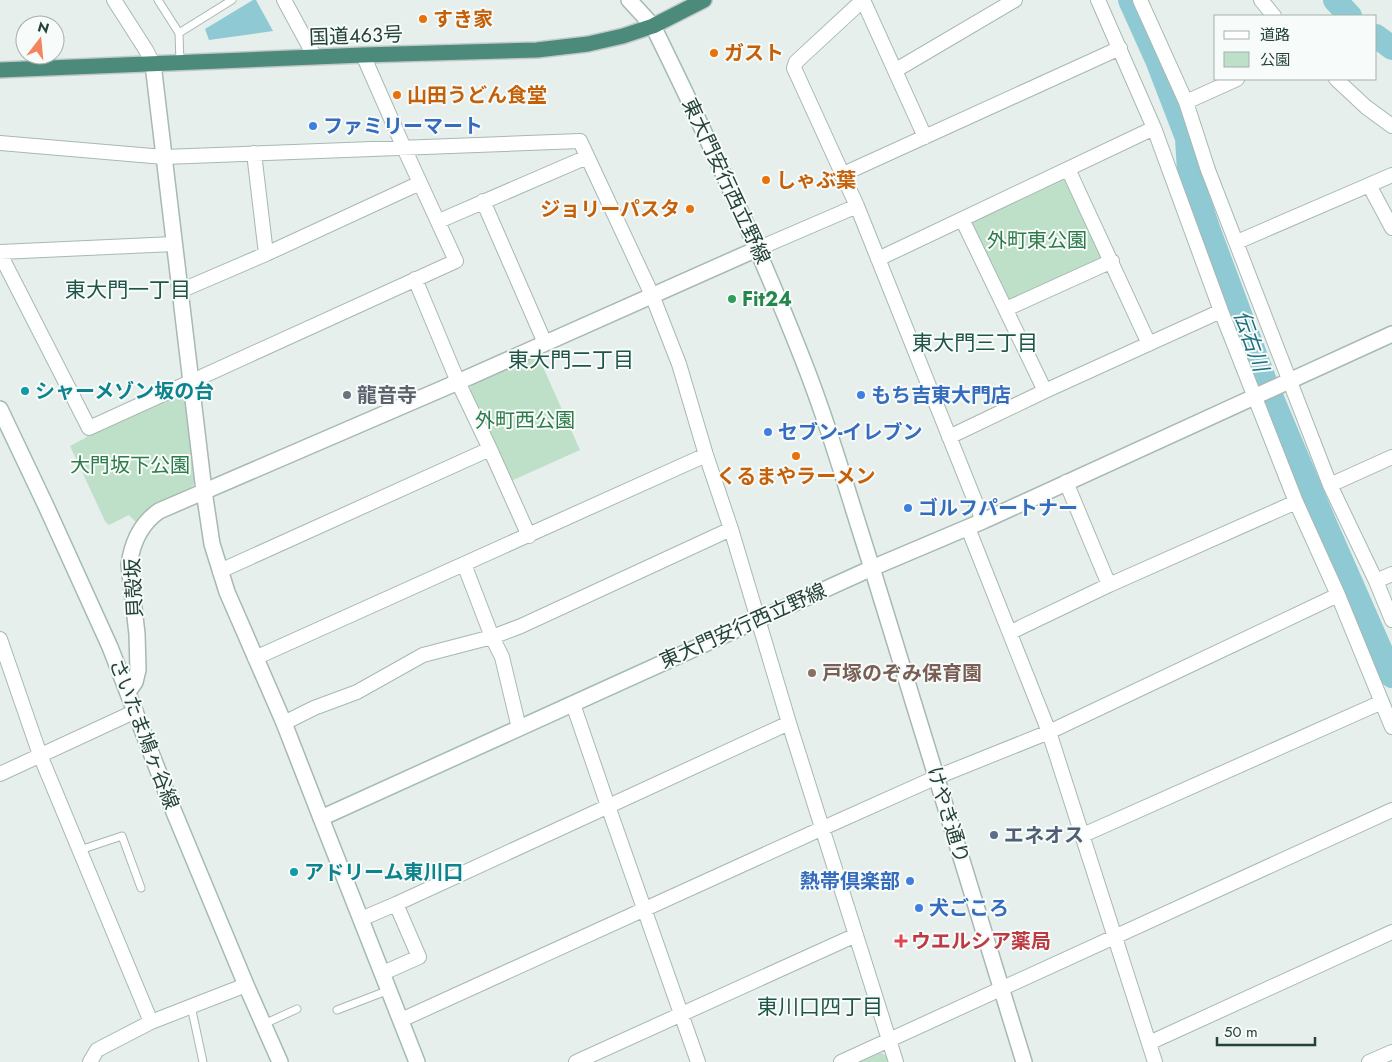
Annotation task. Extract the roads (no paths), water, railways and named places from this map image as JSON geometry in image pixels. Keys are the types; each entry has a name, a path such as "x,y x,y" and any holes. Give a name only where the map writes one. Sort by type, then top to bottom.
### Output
{"highway":[{"name":"国道463号","path":"0,70 537,50 588,44 623,36 653,26 704,0"}],"street":[{"path":"114,0 153,64 212,544 227,592 284,723 417,1062"},
{"path":"284,0 315,57"},
{"path":"629,0 653,26"},
{"path":"644,0 653,26"},
{"path":"925,137 863,0 796,62 794,68 856,206 983,521"},
{"path":"896,70 1015,0"},
{"path":"1098,0 1154,128 1221,312 1257,395 1296,502 1338,595 1392,726"},
{"path":"1140,0 1186,102 1208,170 1237,242 1284,383 1376,581 1392,620"},
{"path":"1261,0 1273,15"},
{"name":"東大門安行西立野線","path":"321,818 872,568 802,357 757,249 709,142 653,26"},
{"path":"841,175 1120,48"},
{"path":"174,244 0,253 89,428 456,261 363,55"},
{"path":"1186,102 1236,80"},
{"path":"1337,80 1366,107 1392,126"},
{"path":"878,259 1154,128"},
{"path":"0,142 164,157 580,141 652,295 679,364 706,455 759,618 789,723 896,1062"},
{"path":"254,153 266,254"},
{"path":"438,221 587,157"},
{"path":"1068,169 1150,344"},
{"path":"1237,242 1392,174"},
{"path":"180,291 266,254 420,183"},
{"path":"1369,185 1392,228"},
{"path":"483,201 545,343"},
{"path":"757,249 856,206"},
{"path":"962,219 1044,391"},
{"name":"貝殻坂","path":"128,692 138,670 137,634 129,565 133,545 140,530 150,516 757,249"},
{"path":"1006,310 1112,261"},
{"path":"415,279 458,382 529,536"},
{"path":"949,437 1044,391 1221,312"},
{"path":"872,568 968,528 1392,334"},
{"name":"さいたま鳩ヶ谷線","path":"1,412 98,620 136,711 174,812 280,1062"},
{"path":"220,570 490,448"},
{"path":"255,658 706,455"},
{"path":"1330,485 1392,457"},
{"path":"1066,482 1109,585"},
{"path":"1010,632 1109,585 1296,502"},
{"path":"968,528 1049,732 1155,1062"},
{"path":"284,723 314,708 357,692 423,655 492,637 731,529"},
{"path":"464,564 492,637 502,657 519,728"},
{"name":"けやき通り","path":"872,568 1024,1062"},
{"path":"1376,581 1392,574"},
{"path":"401,1020 644,908 937,777 1049,732 1338,595"},
{"path":"0,639 40,755 151,1022"},
{"path":"1083,835 1382,702"},
{"path":"573,704 698,1062"},
{"path":"0,774 136,711"},
{"path":"361,919 789,723"},
{"path":"840,1062 1392,810"},
{"path":"382,973 419,957 396,904"},
{"path":"1149,1043 1392,932"},
{"path":"576,1062 856,935"},
{"path":"90,1062 97,1050 151,1022 246,985"},
{"path":"1369,1062 1392,1052"}],"lane":[{"path":"158,0 179,33 180,63"},
{"path":"179,33 232,0"},
{"path":"80,850 122,836 141,888"},
{"path":"337,1010 389,990"},
{"path":"191,1006 203,1062"},
{"path":"264,1024 297,1009"}],"water":[{"path":"256,0 273,31 209,40 205,29"}],"waterway":[{"name":"伝右川","path":"1130,0 1157,60 1187,138 1189,171 1209,231 1266,384 1392,676"},
{"path":"1335,0 1349,15"},
{"path":"1377,37 1392,48"}],"place":[{"name":"すき家","path":"423,19"},
{"name":"ガスト","path":"714,53"},
{"name":"山田うどん食堂","path":"397,95"},
{"name":"ファミリーマート","path":"313,126"},
{"name":"しゃぶ葉","path":"766,180"},
{"name":"ジョリーパスタ","path":"690,209"},
{"name":"Fit24","path":"732,299"},
{"name":"シャーメゾン坂の台","path":"25,391"},
{"name":"龍音寺","path":"347,395"},
{"name":"もち吉東大門店","path":"861,395"},
{"name":"セブン-イレブン","path":"768,432"},
{"name":"くるまやラーメン","path":"796,456"},
{"name":"ゴルフパートナー","path":"908,508"},
{"name":"戸塚のぞみ保育園","path":"812,673"},
{"name":"エネオス","path":"994,835"},
{"name":"アドリーム東川口","path":"294,872"},
{"name":"熱帯倶楽部","path":"910,881"},
{"name":"犬ごころ","path":"919,908"},
{"name":"ウエルシア薬局","path":"901,941"}],"district":[{"name":"東大門一丁目","path":"128,290"},
{"name":"東大門三丁目","path":"975,343"},
{"name":"東大門二丁目","path":"571,360"},
{"name":"東川口四丁目","path":"820,1007"}],"park label":[{"name":"外町東公園","path":"1037,240"},
{"name":"外町西公園","path":"525,420"},
{"name":"大門坂下公園","path":"130,465"}]}
